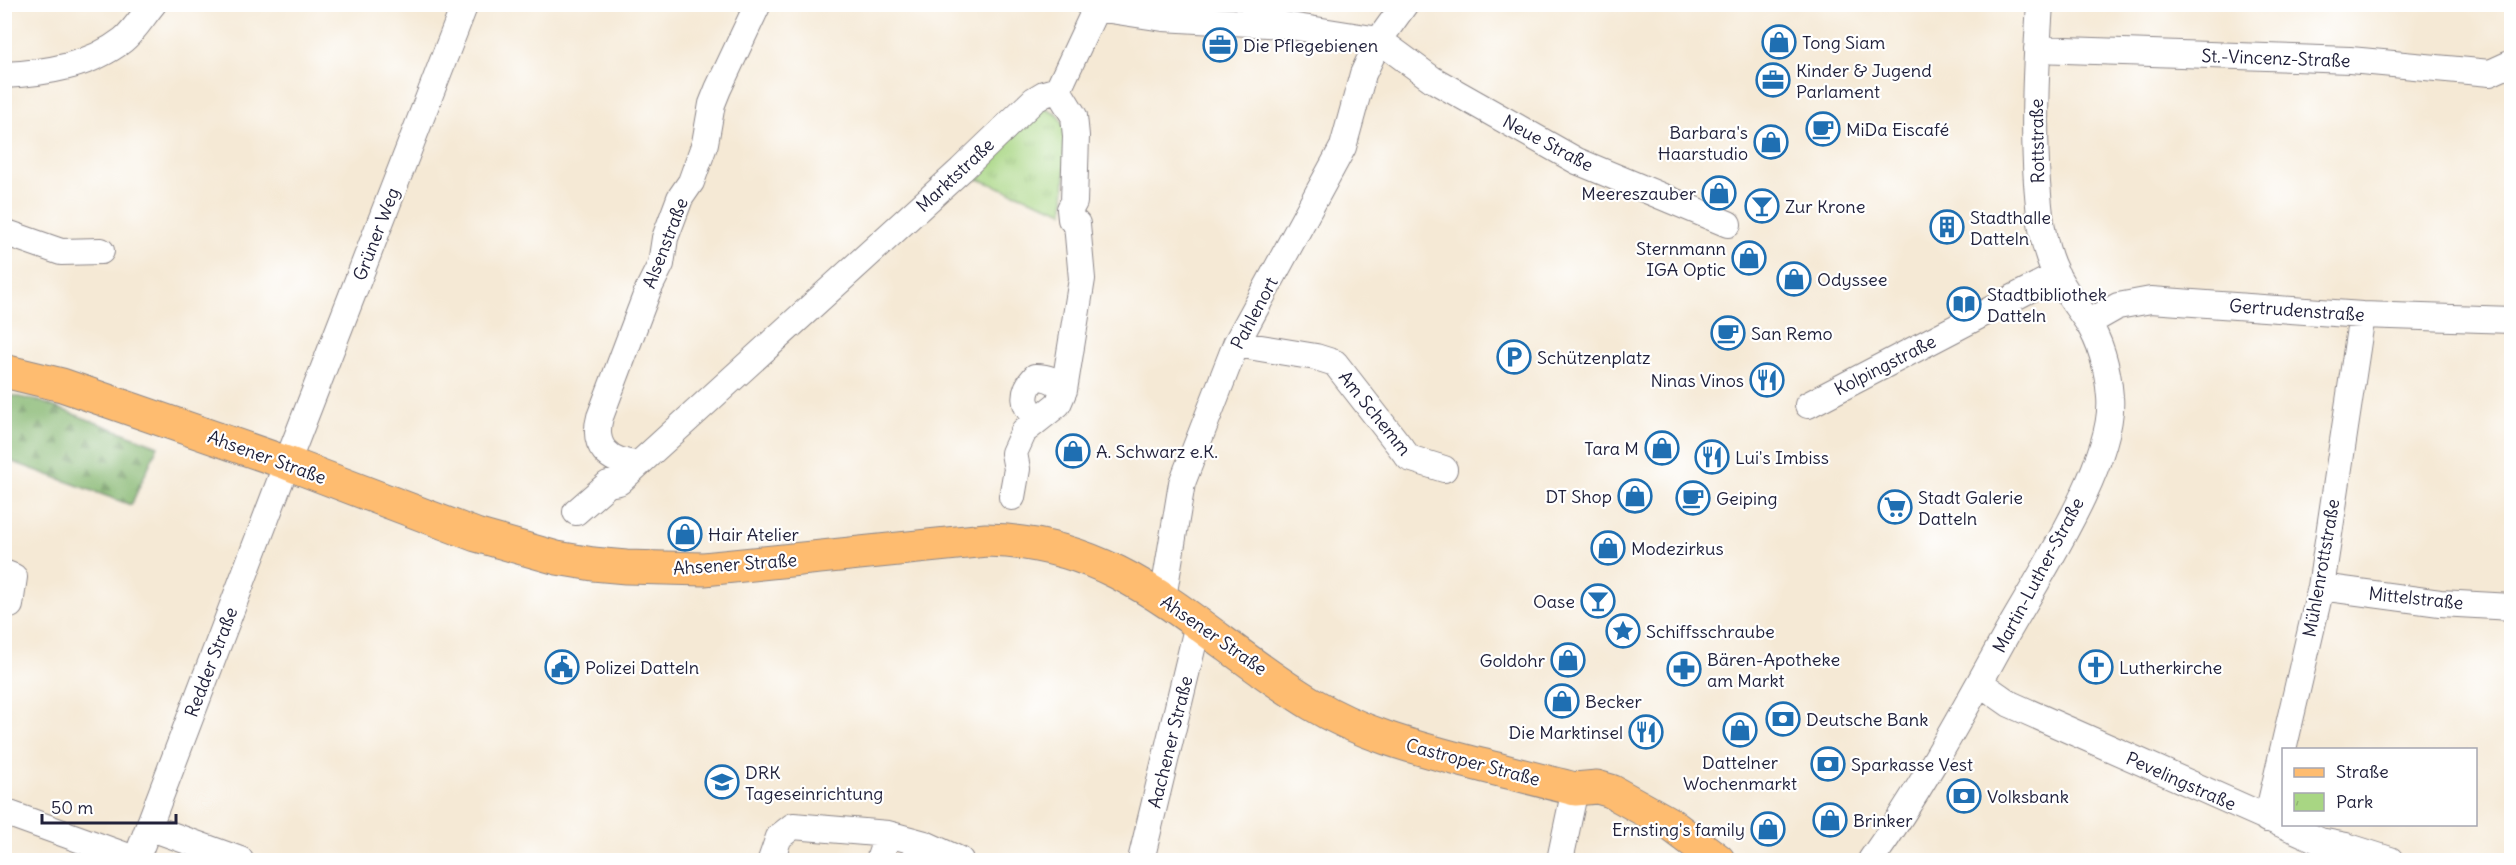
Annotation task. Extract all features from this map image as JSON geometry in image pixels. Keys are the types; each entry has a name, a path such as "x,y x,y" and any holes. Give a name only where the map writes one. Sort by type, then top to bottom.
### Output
{"main road":[{"name":"Ahsener Straße","path":"4,371 62,385 287,463 499,543 557,558 626,567 704,569 987,540 1010,540 1067,551 1096,561 1133,579 1312,704 1372,734"},
{"name":"Castroper Straße","path":"1372,734 1575,789 1597,787 1611,791 1670,824 1718,861"},
{"name":"Castroper Straße","path":"1575,789 1590,802 1671,844 1694,861"}],"street":[{"path":"4,75 44,73 101,54 124,39 153,4"},
{"name":"Grüner Weg","path":"287,463 465,4"},
{"name":"Alsenstraße","path":"637,464 626,463 602,447 597,438 600,417 648,290 661,264 665,238 680,198 690,182 705,143 712,104 758,4"},
{"name":"Pahlenort","path":"1163,598 1182,483 1236,344 1343,147 1363,74 1379,40 1405,4"},
{"name":"Rottstraße","path":"2040,4 2035,101 2039,203 2045,247 2057,275"},
{"path":"1012,497 1017,469 1014,453 1024,431 1058,404 1064,390 1082,279 1077,224 1071,219 1074,202 1076,136 1074,116 1058,90 1095,6 1162,18 1284,25 1379,40"},
{"name":"Neue Straße","path":"1379,40 1432,79 1577,161 1728,225"},
{"name":"St.-Vincenz-Straße","path":"2037,49 2350,60 2490,73 2511,63"},
{"name":"Marktstraße","path":"576,512 608,484 619,482 962,170 1034,100 1058,90"},
{"path":"4,232 61,252 101,251"},
{"name":"Martin-Luther-Straße","path":"1871,861 1919,791 2060,539 2098,461 2111,422 2111,399 2103,354 2088,323 2057,275"},
{"name":"Kolpingstraße","path":"1808,405 2057,275"},
{"name":"Gertrudenstraße","path":"2088,323 2118,306 2151,300 2362,315 2511,320"},
{"name":"Mühlenrottstraße","path":"2284,748 2321,587 2362,315"},
{"name":"Am Schemm","path":"1236,344 1316,357 1335,363 1409,458 1444,469"},
{"path":"1039,418 1029,412 1025,401 1027,386 1035,377 1047,377 1056,381 1064,390"},
{"name":"Redder Straße","path":"137,860 287,463"},
{"path":"4,573 14,578 10,605"},
{"name":"Mittelstraße","path":"2321,587 2440,603 2511,607"},
{"name":"Aachener Straße","path":"1141,861 1198,624"},
{"name":"Pevelingstraße","path":"1980,682 2010,704 2282,825"},
{"name":"Mühlenrottstraße","path":"2267,819 2282,755"},
{"path":"1563,849 1575,789"},
{"path":"4,812 137,860"},
{"path":"771,861 779,837 793,825 888,834 925,844 960,861"},
{"path":"149,826 240,861"},
{"name":"Pevelingstraße","path":"2284,826 2320,841 2346,846 2390,861"},
{"path":"879,861 888,834"}],"green space":[{"path":"1042,107 1058,115 1066,130 1064,212 970,176"},
{"path":"4,394 39,401 158,446 131,505 5,459"}],"place":[{"name":"Tong Siam","path":"1779,42"},
{"name":"Die Pflegebienen","path":"1220,45"},
{"name":"Kinder & Jugend Parlament","path":"1773,80"},
{"name":"MiDa Eiscafé","path":"1823,129"},
{"name":"Barbara's Haarstudio","path":"1771,142"},
{"name":"Meereszauber","path":"1719,193"},
{"name":"Zur Krone","path":"1762,206"},
{"name":"Stadthalle Datteln","path":"1947,227"},
{"name":"Sternmann IGA Optic","path":"1749,258"},
{"name":"Odyssee","path":"1794,279"},
{"name":"Stadtbibliothek Datteln","path":"1964,304"},
{"name":"San Remo","path":"1728,333"},
{"name":"Schützenplatz","path":"1514,357"},
{"name":"Ninas Vinos","path":"1767,380"},
{"name":"Tara M","path":"1662,448"},
{"name":"A. Schwarz e.K.","path":"1073,451"},
{"name":"Lui's Imbiss","path":"1712,457"},
{"name":"DT Shop","path":"1635,496"},
{"name":"Geiping","path":"1693,498"},
{"name":"Stadt Galerie Datteln","path":"1895,507"},
{"name":"Hair Atelier","path":"685,534"},
{"name":"Modezirkus","path":"1608,548"},
{"name":"Oase","path":"1598,601"},
{"name":"Schiffsschraube","path":"1623,631"},
{"name":"Goldohr","path":"1568,660"},
{"name":"Polizei Datteln","path":"562,667"},
{"name":"Lutherkirche","path":"2096,667"},
{"name":"Bären-Apotheke am Markt","path":"1684,669"},
{"name":"Becker","path":"1562,701"},
{"name":"Deutsche Bank","path":"1783,719"},
{"name":"Dattelner Wochenmarkt","path":"1740,730"},
{"name":"Die Marktinsel","path":"1646,732"},
{"name":"Sparkasse Vest","path":"1828,764"},
{"name":"DRK Tageseinrichtung","path":"722,782"},
{"name":"Volksbank","path":"1964,796"},
{"name":"Brinker","path":"1830,820"},
{"name":"Ernsting's family","path":"1768,829"}]}
